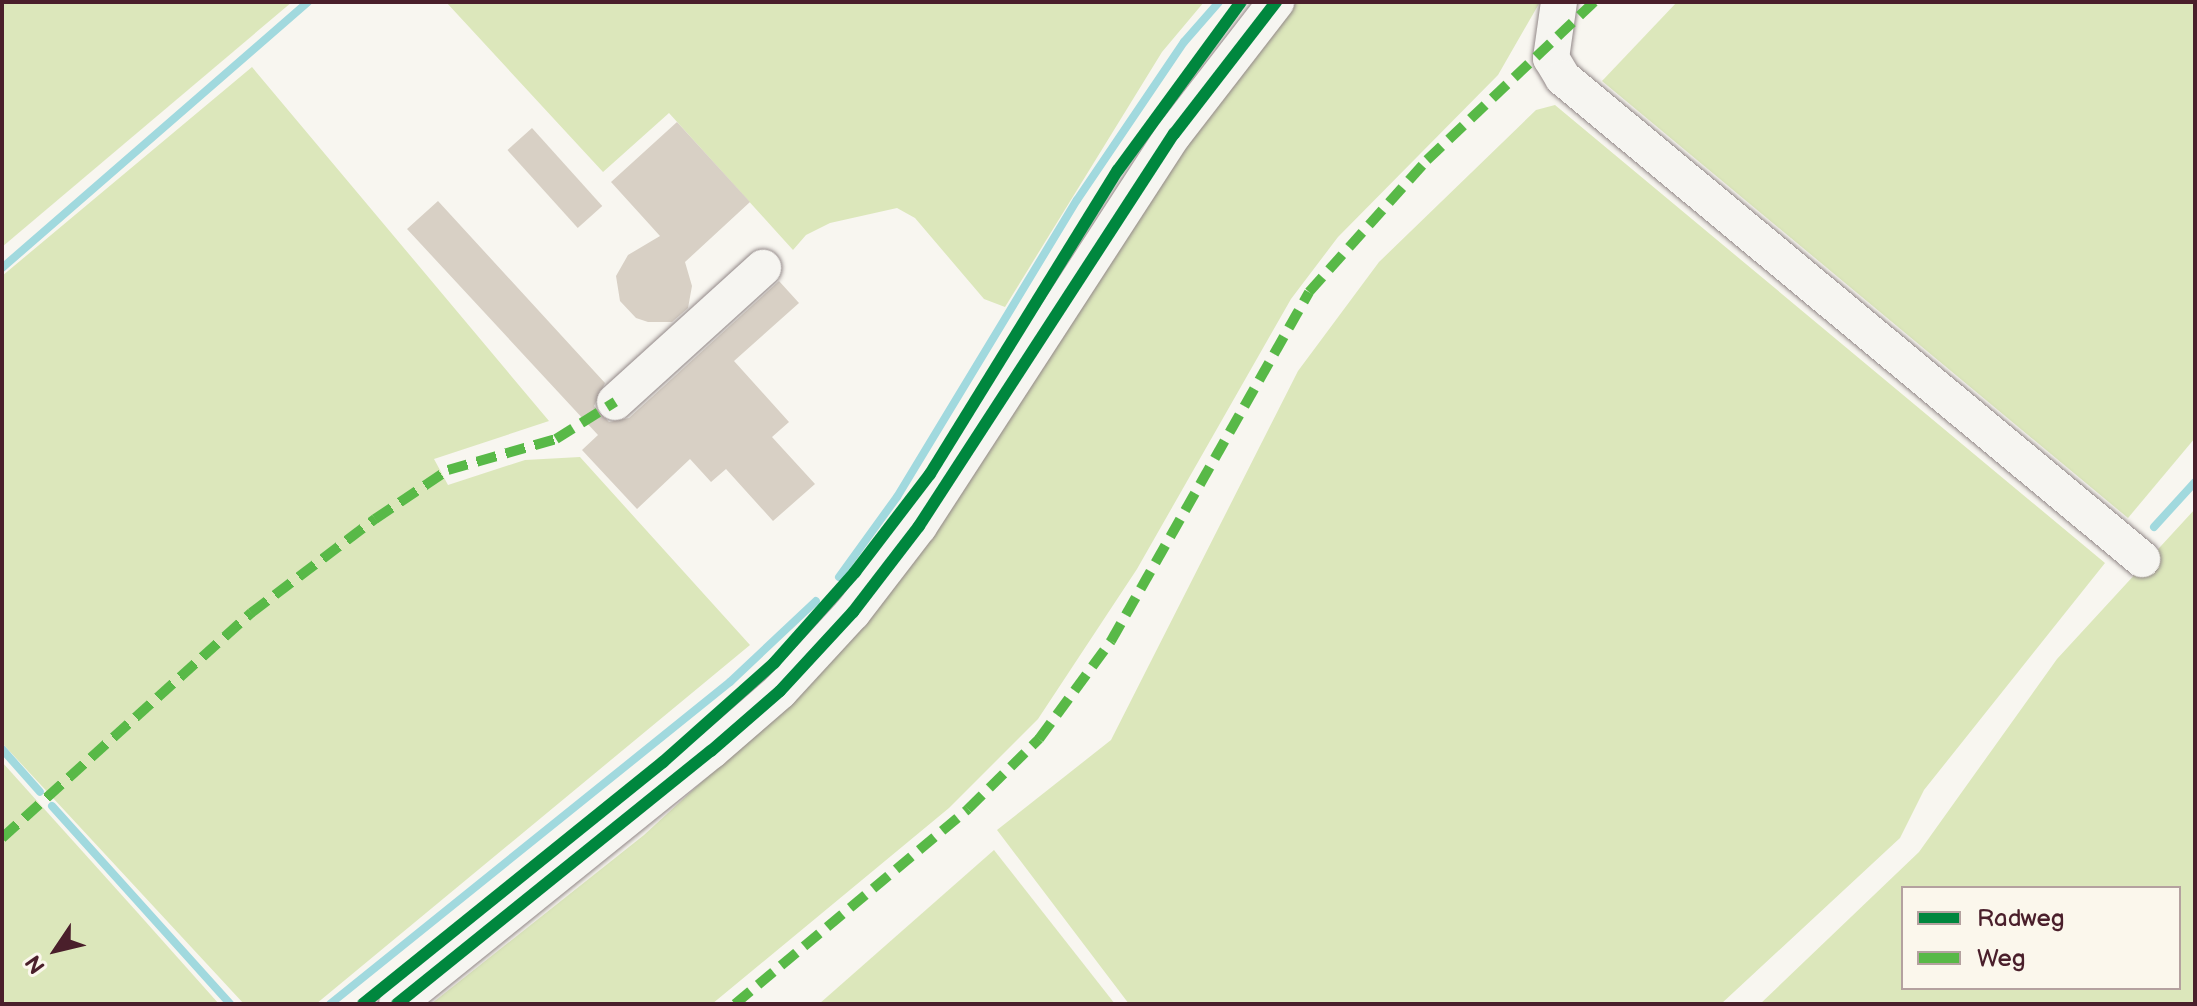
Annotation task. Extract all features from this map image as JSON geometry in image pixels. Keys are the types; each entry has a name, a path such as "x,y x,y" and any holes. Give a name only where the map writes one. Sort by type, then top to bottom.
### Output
{"street":[{"path":"397,1004 711,751 780,691 853,612 919,526 1174,134 1276,2"},
{"path":"1559,2 1551,58 1563,78 2142,559"},
{"path":"615,402 763,268"}],"green space":[{"path":"2,2 292,2 2,247"},
{"path":"446,2 1204,2 1162,52 1005,307 984,299 915,218 897,208 830,223 806,235 793,250 669,113 603,172"},
{"path":"1297,2 1540,2 1498,75 1338,237 1291,299 1137,569 1038,719 949,808 712,1004 431,1004 644,835 778,712 1175,157"},
{"path":"1677,2 2195,2 2195,438 2128,518 1602,81"},
{"path":"252,67 549,421 434,459 448,485 525,460 580,457 750,645 316,1004 244,1004 2,743 2,276"},
{"path":"1555,105 2105,563 1924,790 1900,838 1721,1004 1129,1004 997,830 1111,740 1298,371 1379,262 1536,110"},
{"path":"2195,509 2195,1004 1760,1004 1919,852 2057,659"},
{"path":"2,762 137,912 219,1004 2,1004"},
{"path":"994,850 1115,1004 819,1004"}],"building":[{"path":"677,122 750,202 685,262 692,286 688,308 672,322 648,322 636,318 620,301 616,276 628,255 660,236 611,182"},
{"path":"532,128 602,206 578,228 507,150"},
{"path":"438,201 605,383 594,406 609,422 629,418 779,281 799,303 734,361 789,422 772,437 815,484 773,521 726,469 711,482 690,459 637,509 582,450 598,435 407,229"}],"waterway":[{"path":"2,268 308,2"},
{"path":"839,577 897,497 1077,200 1184,42 1219,2"},
{"path":"2154,527 2195,482"},
{"path":"330,1004 730,682 816,601"},
{"path":"2,749 40,792"},
{"path":"52,806 230,1004"}],"marked path":[{"path":"735,1004 968,809 1039,739 1111,641 1309,292 1427,160 1594,2"},
{"path":"2,838 251,613 375,519 448,470 556,439 615,402"}],"cycle path":[{"path":"363,1004 663,762 774,663 855,572 930,474 1118,170 1241,2"},
{"path":"397,1004 711,751 780,691 853,612 919,526 1174,134 1276,2"}]}
